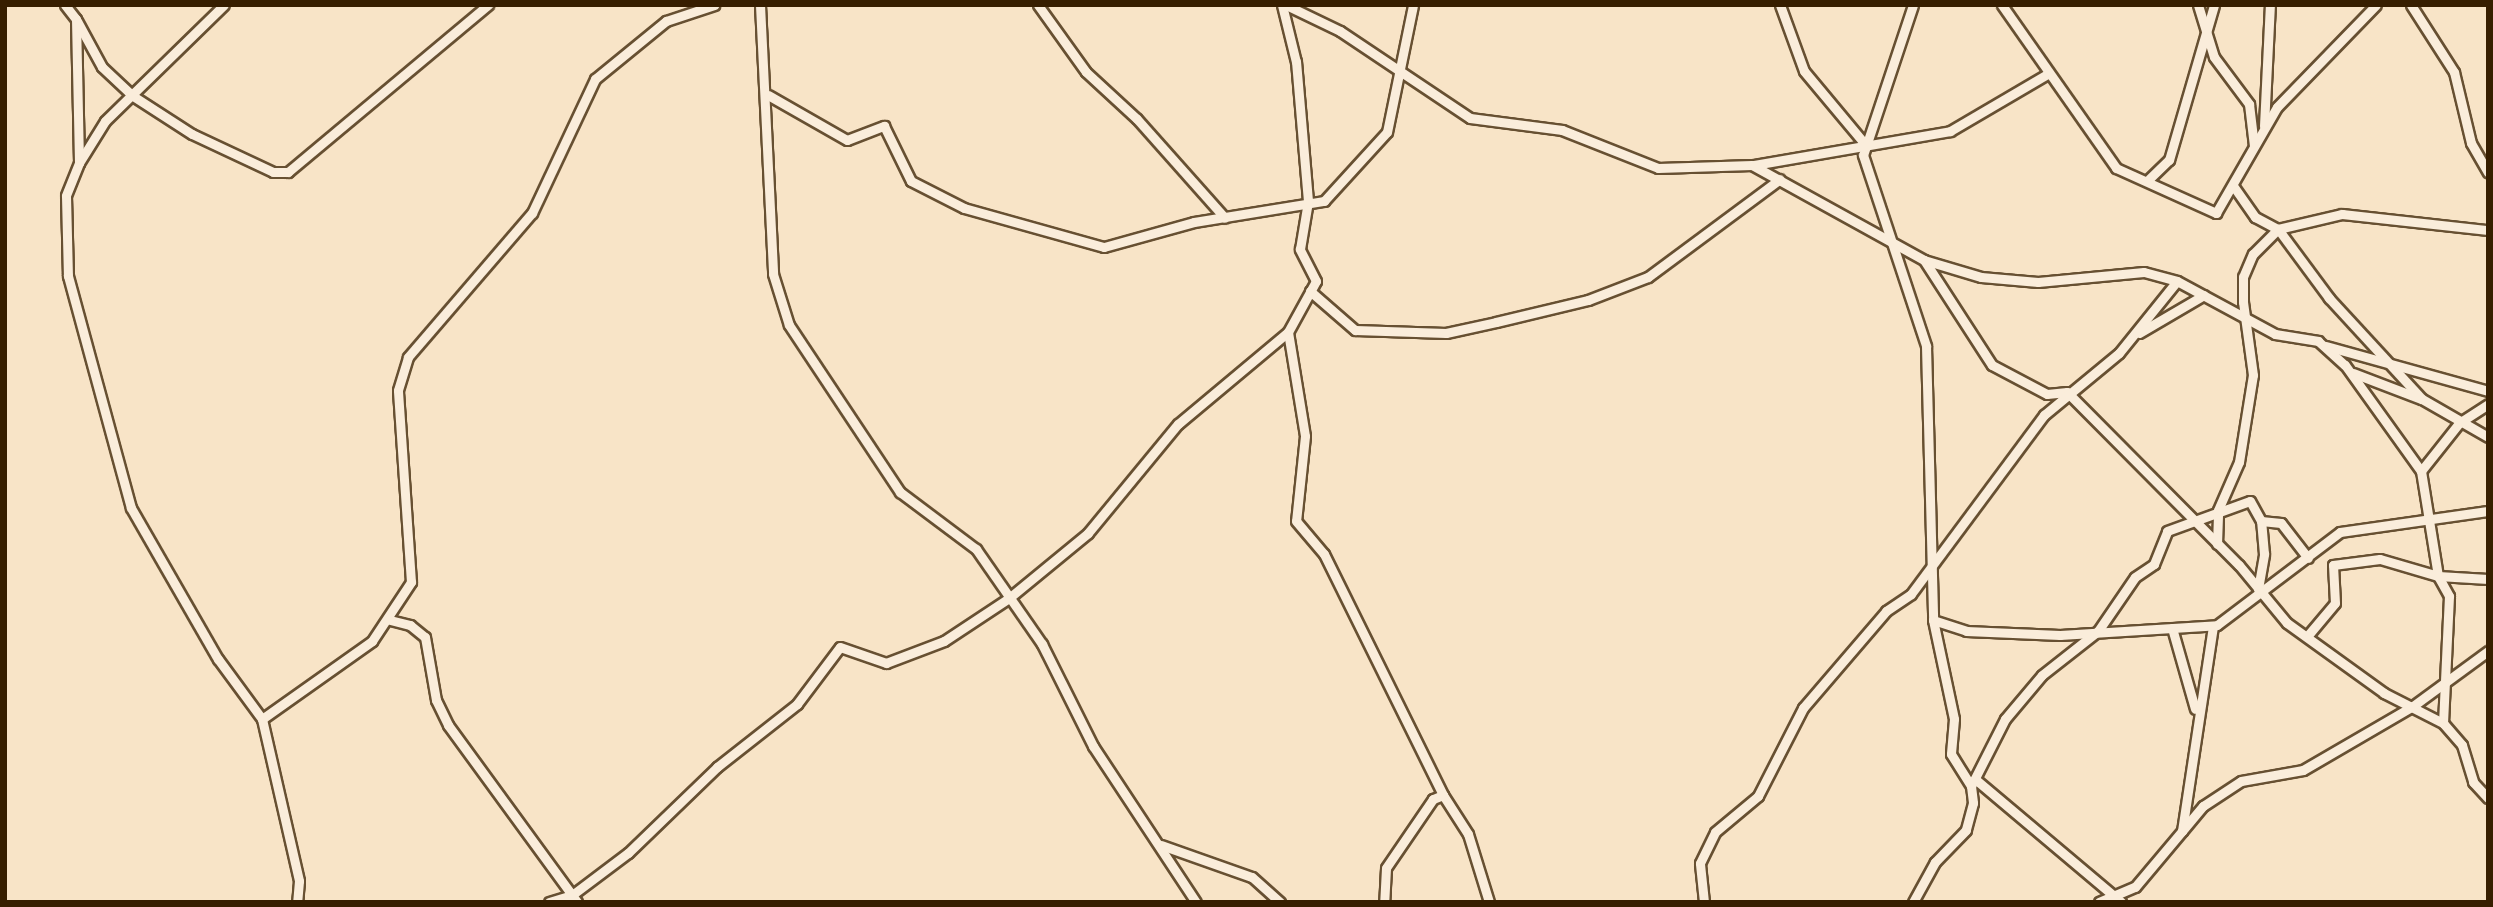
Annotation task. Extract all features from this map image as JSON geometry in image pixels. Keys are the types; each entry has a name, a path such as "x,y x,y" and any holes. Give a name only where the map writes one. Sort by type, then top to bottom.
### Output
{"street":[{"path":"63,5 76,19 102,67 133,96 192,134 272,172 288,172 488,5"},
{"path":"224,5 105,121 79,163 66,196 68,276 131,508 218,659 262,719 299,881 297,902"},
{"path":"262,719 363,648 390,620 411,582 398,390 408,357 532,212 595,79 666,21 714,5"},
{"path":"760,5 768,95 773,274 789,325 876,463 909,503 976,549 1042,644 1093,746 1161,845 1196,902"},
{"path":"1038,5 1086,72 1137,119 1225,218"},
{"path":"1284,5 1340,31 1470,118 1562,130 1658,168 1752,165 1950,131 2046,75"},
{"path":"549,902 575,898 782,718 840,647 886,663 944,641 1009,598 1088,533 1178,424 1288,332 1316,281 1300,249 1308,201 1296,62 1284,5"},
{"path":"768,95 847,140 884,126 911,181 964,208 1060,237 1104,247 1225,218 1308,201 1324,201 1387,132 1400,72 1397,60 1413,5"},
{"path":"1780,5 1804,71 1864,145 1890,245 1926,346 1933,620 1954,719 1951,754 1973,782 2117,899"},
{"path":"1864,145 1913,5"},
{"path":"2002,5 2046,75 2087,121 2116,167 2149,179 2209,213 2216,213 2234,187 2264,127 2375,5"},
{"path":"2198,5 2218,65 2249,104 2254,147"},
{"path":"2149,179 2169,160 2209,39 2214,5"},
{"path":"2264,127 2270,5"},
{"path":"2405,5 2412,5 2454,72 2471,143 2488,173"},
{"path":"76,19 79,163"},
{"path":"1752,165 1890,245 1924,260 1981,277 2038,282 2144,272 2177,281 2275,334 2304,334 2324,345 2389,360 2488,391"},
{"path":"1310,291 1355,330 1446,333 1496,322 1648,277 1780,179"},
{"path":"2234,187 2255,217 2278,229 2329,298 2389,360 2422,399"},
{"path":"2217,544 2218,512 2239,462 2253,377 2243,276 2278,229 2342,214 2488,230"},
{"path":"1924,260 1992,365 2047,394 2067,392"},
{"path":"1704,902 1700,863 1715,832 1758,796 1803,708 1933,562 2067,392 2130,338 2177,281"},
{"path":"2130,338 2204,295"},
{"path":"1288,332 1304,436 1296,521 1324,554 1443,795 1468,834 1489,902"},
{"path":"2324,345 2351,373 2421,471 2432,520 2438,576 2449,596 2443,723"},
{"path":"2351,373 2422,399 2459,423 2488,437"},
{"path":"2067,392 2190,521 2217,544 2287,623 2309,634 2384,693 2443,723 2462,745 2473,782 2488,798"},
{"path":"2421,471 2459,423 2488,404"},
{"path":"2473,430 2488,445"},
{"path":"1913,902 1935,862 1966,830 1973,782 2005,719 2042,675 2098,631 2134,577 2154,564 2167,531 2250,501 2261,521 2264,554 2258,589"},
{"path":"1933,620 1966,631 2098,631 2213,626 2258,589 2308,558 2340,532 2488,510"},
{"path":"2261,521 2281,523 2308,558"},
{"path":"2309,634 2335,603 2333,565 2380,559 2438,576 2488,579"},
{"path":"390,620 425,637 433,654 436,700 448,725 553,861 575,898"},
{"path":"2182,831 2213,626"},
{"path":"2172,628 2198,717"},
{"path":"2098,902 2117,899 2135,887 2203,806 2241,781 2303,770 2412,707 2488,650"},
{"path":"1384,902 1386,867 1433,799 1443,795"},
{"path":"1161,845 1252,877 1280,902"}]}
